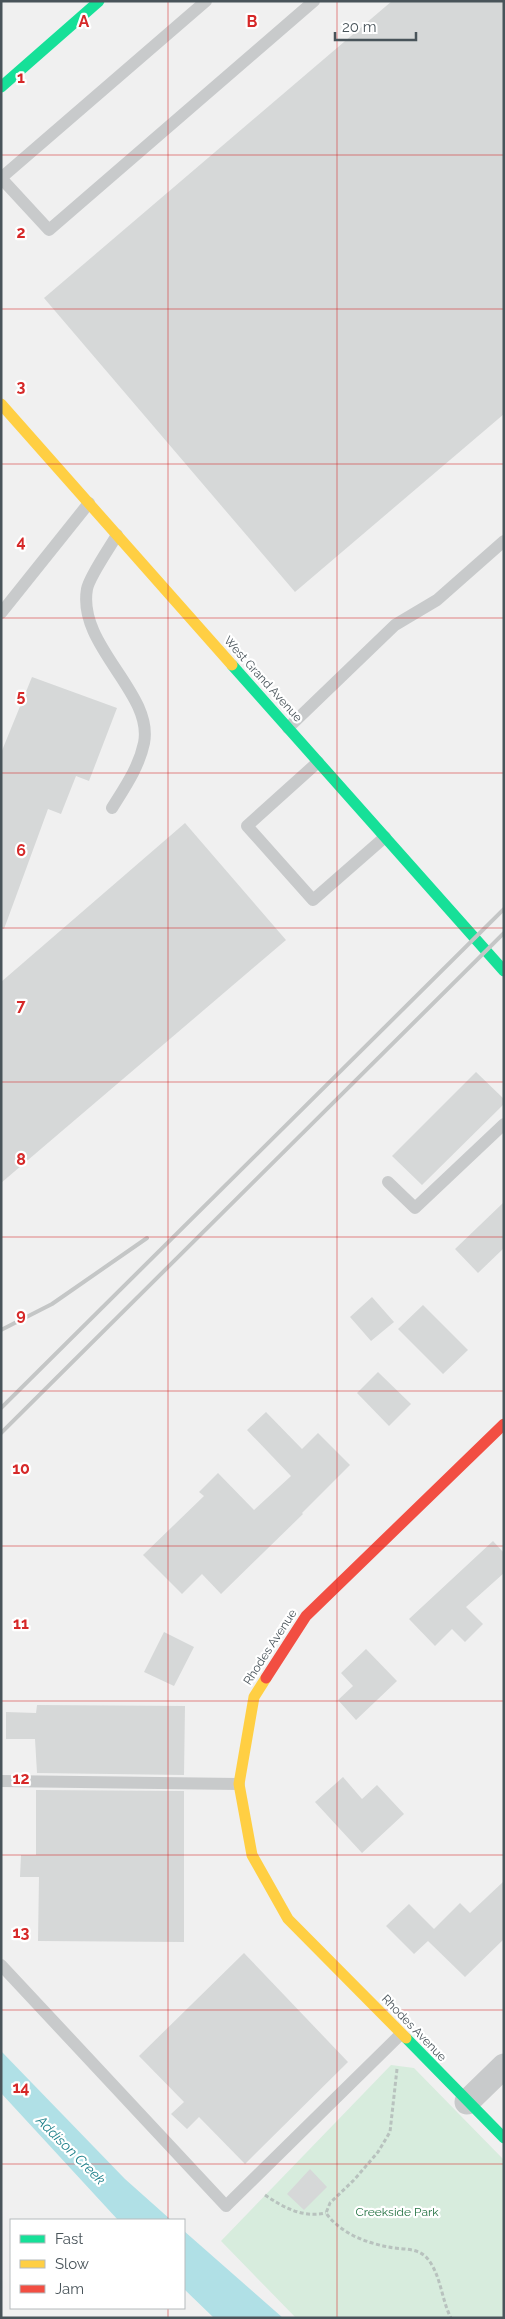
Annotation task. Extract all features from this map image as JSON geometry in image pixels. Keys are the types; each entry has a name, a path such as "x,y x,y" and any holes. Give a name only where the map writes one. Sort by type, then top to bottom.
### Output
{"street":[{"path":"1,87 100,1"},
{"name":"West Grand Avenue","path":"1,404 504,971"},
{"name":"Rhodes Avenue","path":"504,1424 306,1616 254,1697 239,1784 252,1855 288,1920 504,2138"},
{"path":"467,2102 504,2066"}],"lane":[{"path":"206,1 1,178 49,230 314,1"},
{"path":"1,613 89,503"},
{"path":"112,808 136,770 144,741 141,712 96,638 88,610 87,588 117,535"},
{"path":"288,728 395,625 436,600 504,542"},
{"path":"318,762 247,826 300,886 314,900 385,837"},
{"path":"388,1182 416,1208 504,1124"},
{"path":"1,1781 239,1784"},
{"path":"1,1965 226,2206 401,2034"}],"path":[{"path":"326,2214 330,2203 360,2174 378,2152 390,2132 397,2064 383,2052"},
{"path":"248,2184 297,2213 314,2216 326,2214"},
{"path":"326,2214 334,2224 364,2241 390,2248 414,2250 426,2256 437,2276 451,2318"}],"green space":[{"name":"Creekside Park","path":"391,2065 414,2068 504,2160 504,2318 296,2318 221,2241"}],"water":[{"name":"Addison Creek","path":"1,2051 125,2179 170,2219 117,2219 1,2093"},
{"path":"185,2232 283,2318 214,2318 185,2290"}],"building":[{"path":"392,1 504,1 504,414 295,592 44,298"},
{"path":"32,677 117,708 89,781 76,776 61,814 48,809 4,929 1,929 1,753"},
{"path":"185,823 286,940 1,1183 1,982"},
{"path":"476,1072 504,1099 504,1104 422,1185 392,1156"},
{"path":"504,1202 504,1248 478,1273 455,1249"},
{"path":"372,1297 394,1322 371,1341 350,1317"},
{"path":"423,1305 468,1350 443,1374 398,1329"},
{"path":"378,1372 411,1404 389,1426 357,1393"},
{"path":"266,1412 302,1449 318,1433 350,1465 221,1594 202,1574 182,1594 143,1555 204,1496 199,1492 218,1473 254,1510 291,1476 247,1430"},
{"path":"493,1541 504,1553 504,1573 466,1607 483,1624 465,1642 452,1629 435,1646 409,1619"},
{"path":"164,1632 194,1647 174,1686 144,1672"},
{"path":"366,1649 397,1681 356,1720 338,1700 353,1686 341,1673"},
{"path":"37,1705 185,1706 184,1775 37,1773 35,1739 6,1739 6,1712 36,1713"},
{"path":"343,1777 362,1799 377,1785 404,1814 362,1853 315,1802"},
{"path":"36,1790 184,1791 184,1942 38,1941 39,1877 20,1877 21,1855 36,1855"},
{"path":"504,1881 504,1939 465,1977 428,1941 414,1954 386,1926 409,1904 434,1929 460,1903 470,1913"},
{"path":"244,1953 348,2062 245,2164 199,2117 187,2129 171,2114 184,2102 139,2056"},
{"path":"310,2169 327,2187 304,2210 287,2194"}],"railway":[{"path":"1,1408 504,909"},
{"path":"1,1433 504,933"},
{"path":"1,1330 52,1304 147,1238"}],"traffic: fast":[{"path":"1,87 99,1"},
{"path":"232,665 504,971"},
{"path":"406,2038 504,2138"}],"traffic: slow":[{"path":"1,404 232,665"},
{"path":"266,1678 254,1697 239,1784 252,1855 288,1919 406,2038"}],"traffic: jam":[{"path":"266,1678 306,1616 504,1424"}]}
